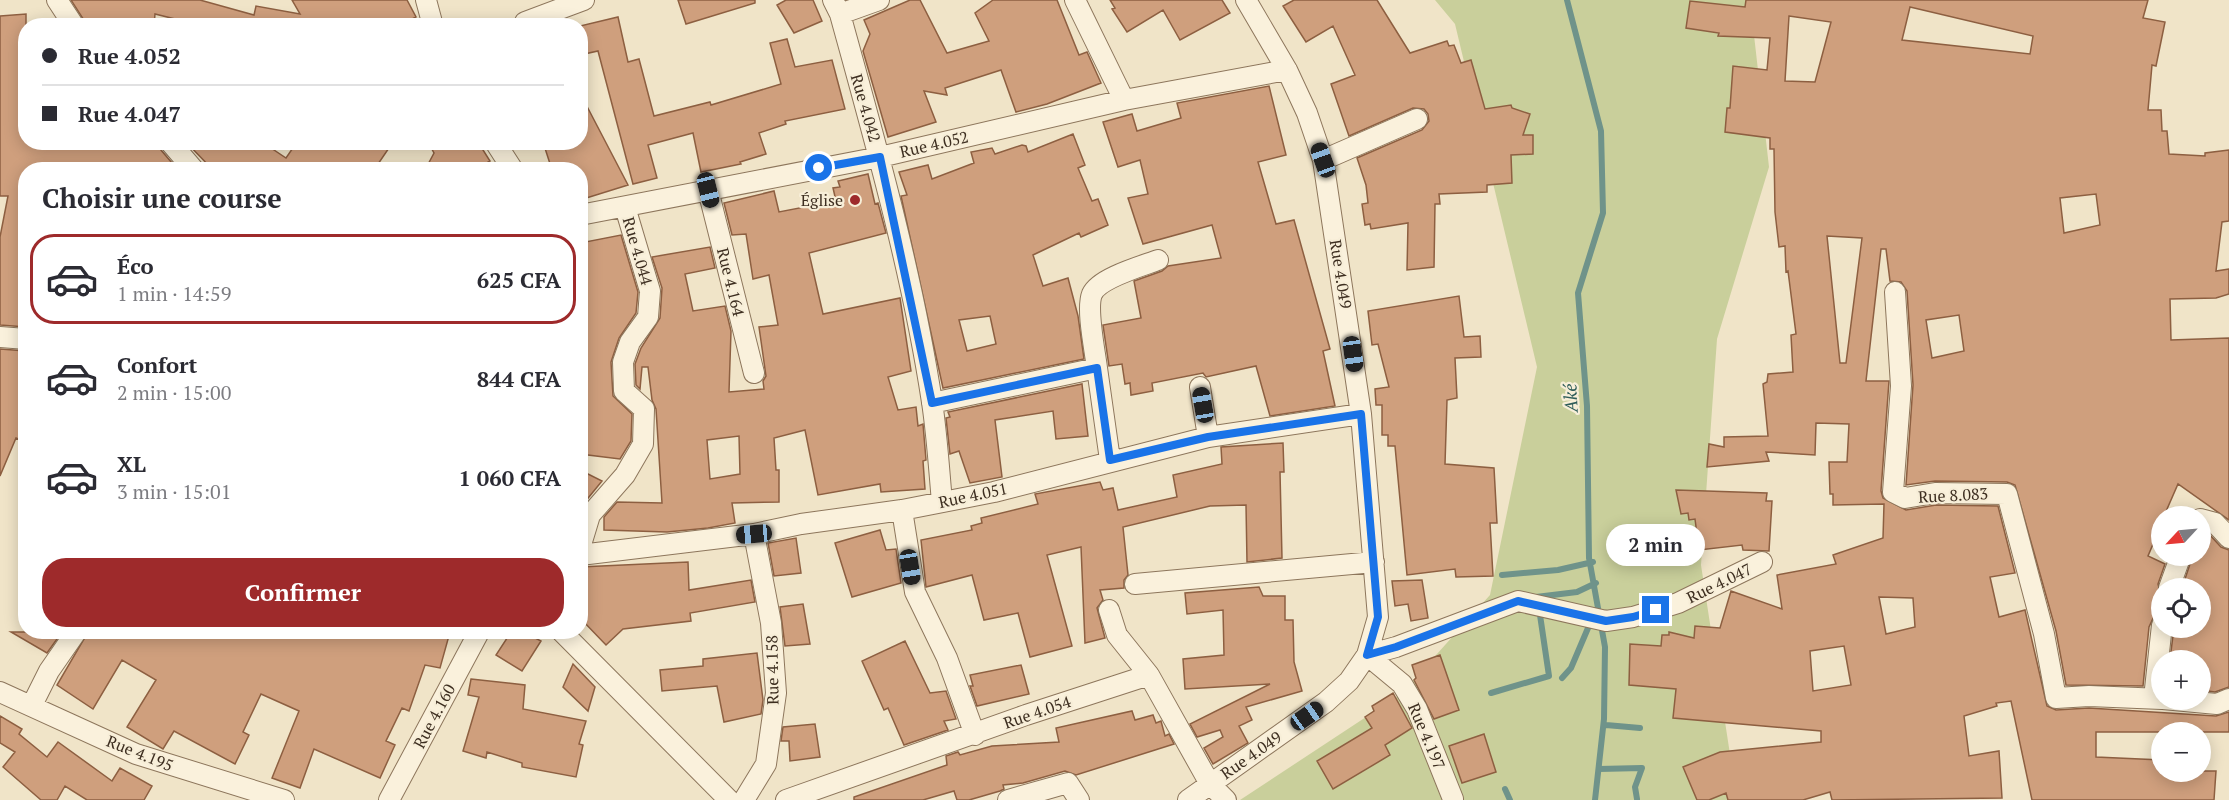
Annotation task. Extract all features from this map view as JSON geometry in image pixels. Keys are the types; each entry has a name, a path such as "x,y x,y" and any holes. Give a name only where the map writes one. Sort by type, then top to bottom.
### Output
{"street":[{"path":"57,0 69,18"},
{"path":"426,0 431,18"},
{"path":"536,18 584,0"},
{"path":"836,7 879,0"},
{"path":"1074,0 1124,100"},
{"name":"Rue 4.049","path":"1188,800 1326,702 1349,681 1367,655 1378,617 1361,414 1323,160 1307,113 1287,70 1246,0"},
{"name":"Rue 4.042","path":"836,7 880,157 932,403 942,502"},
{"name":"Rue 4.052","path":"588,214 880,157 1124,100 1287,70"},
{"path":"1323,160 1418,119"},
{"path":"177,150 187,162"},
{"name":"Rue 4.164","path":"708,190 754,373"},
{"name":"Rue 4.044","path":"588,522 590,515 625,475 643,444 644,409 624,391 623,362 630,342 648,316 650,291 625,207"},
{"path":"1110,460 1097,368 1091,307 1093,293 1101,284 1158,260"},
{"name":"Rue 8.083","path":"1895,292 1900,386 1893,492 1905,498 1935,494 2007,494 2044,634 2056,698 2089,696 2151,699"},
{"path":"0,337 18,338"},
{"path":"932,403 1097,368"},
{"path":"1200,387 1208,437"},
{"name":"Rue 4.051","path":"588,554 754,534 801,524 902,510 1057,476 1110,460 1208,437 1361,414"},
{"path":"902,510 915,592 947,658 975,735"},
{"path":"2211,523 2229,538"},
{"name":"Rue 4.158","path":"744,800 766,764 776,693 771,623 754,534"},
{"path":"1135,584 1374,562"},
{"name":"Rue 4.047","path":"1367,655 1396,647 1518,601 1606,621 1633,617 1678,603 1762,562"},
{"path":"1109,610 1117,635 1149,675 1210,784 1227,800"},
{"path":"32,705 49,672 71,639"},
{"name":"Rue 4.160","path":"389,800 475,639"},
{"path":"569,639 729,800"},
{"name":"Rue 4.197","path":"1367,655 1402,684 1417,709 1453,799"},
{"name":"Rue 4.054","path":"786,800 975,735 1026,715 1149,675"},
{"name":"Rue 4.195","path":"0,692 136,754 284,800"},
{"name":"Rue 8.083","path":"2211,703 2217,704 2229,699"},
{"path":"1008,800 1068,783 1079,800"}],"green space":[{"path":"1435,0 1750,0 1769,167 1717,339 1701,565 1737,800 1240,800 1401,694 1490,595 1537,367 1455,24"}],"building":[{"path":"71,0 200,0 254,15 256,6 300,14 292,0 407,0 416,17 171,18 155,14 155,18 83,18"},
{"path":"678,0 755,0 755,3 686,24"},
{"path":"786,0 813,0 822,21 794,33 777,5"},
{"path":"910,0 920,0 947,53 989,41 975,13 993,0 1057,0 1079,55 1087,52 1101,83 1047,104 1016,112 1001,70 945,88 947,95 924,91 936,122 888,137 863,51 870,34 864,20"},
{"path":"1110,0 1222,0 1230,13 1180,40 1163,10 1127,32 1112,9 1115,8"},
{"path":"1294,0 1377,0 1410,53 1447,41 1449,46 1454,45 1461,63 1471,60 1485,109 1511,105 1512,108 1530,114 1523,135 1533,135 1533,154 1511,155 1512,183 1487,185 1487,192 1439,194 1440,204 1435,204 1434,267 1407,270 1408,223 1371,229 1370,224 1365,225 1362,204 1368,203 1366,185 1357,158 1422,130 1429,121 1428,114 1424,109 1413,108 1349,136 1331,84 1355,75 1333,26 1306,42 1283,6"},
{"path":"1746,0 2148,0 2143,18 2165,22 2156,66 2152,65 2148,110 2161,110 2162,131 2167,131 2169,154 2205,156 2205,153 2229,150 2229,221 2222,222 2216,271 2229,269 2229,294 2216,298 2170,299 2171,340 2229,338 2229,520 2178,484 2168,506 2151,506 2151,549 2148,556 2151,557 2151,566 2164,566 2160,578 2151,578 2151,623 2143,686 2066,685 2056,631 2015,485 2007,482 1935,481 1906,485 1913,385 1907,291 1901,282 1890,281 1886,249 1881,249 1866,381 1889,381 1881,491 1883,498 1906,510 1936,505 1998,506 2015,573 1990,577 1999,617 2025,610 2047,706 2056,710 2089,708 2216,716 2229,712 2229,732 2211,732 2211,722 2151,722 2151,732 2096,732 2096,757 2151,760 2151,782 2211,782 2211,771 2216,771 2214,800 2032,800 2011,701 1996,703 1997,706 1964,716 1969,756 1999,751 2002,798 1832,800 1830,792 1803,800 1728,800 1726,793 1709,800 1697,800 1683,767 1720,752 1821,742 1821,731 1673,718 1676,689 1629,685 1630,644 1661,646 1662,635 1669,635 1669,632 1694,638 1695,626 1720,628 1731,591 1782,609 1777,575 1836,564 1833,555 1883,538 1884,504 1833,505 1833,494 1830,494 1829,462 1847,462 1849,424 1816,423 1815,455 1766,452 1769,461 1707,467 1709,444 1724,447 1724,437 1768,436 1763,384 1767,382 1768,374 1793,372 1791,335 1796,334 1788,271 1786,272 1785,246 1779,247 1775,212 1774,149 1770,149 1770,138 1725,132 1727,108 1730,108 1733,66 1767,70 1770,38 1718,36 1719,33 1686,28 1690,1 1745,7","holes":["1910,7 2033,36 2030,54 1902,40","1789,16 1831,22 1815,82 1785,81","2096,194 2100,225 2064,233 2060,198","1827,236 1862,238 1846,363 1840,363","1959,315 1964,351 1932,358 1926,320","1879,597 1913,598 1915,627 1886,634","1844,646 1851,685 1813,691 1810,651"]},
{"path":"26,14 26,18 18,18 18,150 161,150 171,162 18,162 18,326 0,325 0,237 8,196 0,196 0,16"},
{"path":"618,17 628,62 639,59 654,116 710,102 711,105 781,84 770,43 787,39 795,67 832,60 845,109 785,121 786,124 759,133 766,154 740,162 741,164 701,172 693,133 648,145 657,178 633,184 598,51 588,53 588,24"},
{"path":"1269,86 1286,155 1258,162 1276,224 1294,220 1330,349 1323,351 1335,406 1270,416 1256,366 1206,377 1203,373 1152,383 1153,391 1131,395 1130,383 1125,384 1122,364 1109,366 1103,325 1141,318 1134,281 1162,271 1168,266 1221,258 1212,225 1143,244 1128,198 1148,194 1140,160 1118,167 1103,122 1132,114 1137,131 1181,118 1177,103"},
{"path":"588,108 628,185 588,198 588,162 549,162 546,150 588,150"},
{"path":"1073,134 1085,165 1078,168 1092,201 1098,199 1108,225 1081,237 1079,233 1033,255 1043,286 1068,278 1078,316 1084,359 943,388 901,196 907,195 899,172 928,165 932,179 974,163 971,152 992,148 995,154 1022,145 1026,146 1028,152","holes":["990,316 996,344 967,351 959,320"]},
{"path":"194,150 274,150 286,158 292,150 388,150 379,162 205,162"},
{"path":"432,150 483,150 490,161 429,162 434,153"},
{"path":"868,174 875,204 878,203 886,233 809,253 823,314 900,298 911,371 888,377 898,410 916,407 918,426 923,424 926,460 923,461 925,489 881,492 880,484 818,495 805,430 774,438 776,470 779,470 779,502 732,503 735,523 708,528 667,532 604,530 604,517 617,502 662,503 656,409 652,400 648,367 642,367 640,389 636,385 635,364 641,348 660,318 662,288 652,257 710,247 715,268 685,274 693,311 725,306 731,331 729,392 764,389 763,381 766,376 759,327 778,325 769,275 753,279 746,234 732,235 724,203 774,191 779,212 836,201 833,188 840,187 838,181","holes":["739,436 740,474 710,479 707,440"]},
{"path":"621,235 638,292 636,313 619,338 611,362 613,396 632,414 631,441 620,459 588,455 588,241"},
{"path":"1459,296 1464,337 1480,336 1481,357 1455,358 1457,398 1447,400 1445,464 1494,468 1497,523 1490,523 1493,576 1456,577 1455,569 1407,575 1395,446 1388,446 1388,435 1382,435 1382,405 1376,405 1375,389 1389,387 1378,344 1372,345 1368,311"},
{"path":"0,349 18,350 18,439 16,438 0,476"},
{"path":"1082,384 1088,436 1056,439 1053,411 995,420 1002,477 970,483 959,451 950,454 946,418 950,417 948,412"},
{"path":"1283,443 1284,472 1280,472 1282,558 1247,562 1246,505 1210,506 1123,527 1128,575 1124,580 1124,588 1100,590 1103,600 1097,608 1105,638 1085,643 1081,547 1047,555 1072,646 1030,657 1018,613 984,620 972,575 926,587 921,540 972,530 971,526 982,523 981,518 1038,504 1035,494 1100,482 1103,490 1113,488 1118,510 1177,497 1173,475 1222,464 1221,447"},
{"path":"588,474 602,481 588,498"},
{"path":"1676,490 1767,493 1766,501 1772,501 1769,551 1743,550 1742,545 1699,550 1695,519 1689,520 1688,513 1681,514"},
{"path":"880,530 886,550 896,549 901,583 852,597 835,543"},
{"path":"2211,536 2221,547 2229,550 2229,687 2215,692 2211,691 2211,650 2171,650 2173,638 2211,638 2211,578 2185,578 2189,566 2211,566"},
{"path":"796,538 801,573 774,576 768,543"},
{"path":"688,562 689,590 751,580 755,602 690,613 691,621 623,629 606,645 588,626 588,567"},
{"path":"1422,580 1428,618 1411,621 1408,604 1395,606 1392,581"},
{"path":"1259,587 1263,596 1285,596 1285,620 1293,620 1294,662 1302,691 1246,707 1252,720 1239,726 1248,743 1213,764 1204,748 1223,737 1220,730 1197,737 1190,724 1270,684 1185,689 1183,659 1224,655 1223,610 1187,614 1185,593"},
{"path":"803,604 810,644 785,646 780,607"},
{"path":"23,639 57,639 47,653"},
{"path":"84,639 448,639 440,668 425,665 409,711 402,708 386,741 395,745 380,778 314,749 300,788 272,778 299,711 261,694 243,732 249,735 235,764 174,731 163,749 127,727 156,680 122,660 93,709 57,685"},
{"path":"506,639 541,641 522,671 496,655"},
{"path":"905,641 930,693 946,691 956,719 944,721 948,730 904,745 888,708 884,710 862,661"},
{"path":"757,653 763,700 761,714 724,722 717,686 662,691 660,670 703,666 703,659"},
{"path":"1440,655 1459,710 1434,719 1414,680 1416,678 1412,665"},
{"path":"573,664 595,687 588,711 563,687"},
{"path":"1021,665 1029,694 977,706 970,686 973,686 970,675"},
{"path":"471,679 525,685 523,709 586,721 579,744 583,745 576,777 522,767 522,763 487,752 486,758 463,751 479,697 468,695"},
{"path":"1393,693 1412,728 1385,745 1390,755 1333,789 1317,761 1372,728 1365,717 1374,711 1372,706"},
{"path":"1132,711 1135,720 1153,715 1156,723 1161,721 1165,736 1169,734 1174,744 1076,775 1065,771 1023,783 1003,785 1004,789 1000,791 969,800 957,800 954,791 923,800 854,800 854,797 947,765 946,756 958,752 960,755 992,746 1059,742 1056,728"},
{"path":"0,716 22,729 19,734 47,757 58,742 112,781 120,768 152,786 144,800 87,800 65,786 57,800 41,800 3,767 15,752 0,743"},
{"path":"815,724 820,757 790,761 789,741 781,741 783,727"},
{"path":"1484,734 1496,772 1462,783 1449,746"}],"waterway":[{"name":"Aké","path":"1567,0 1601,131 1603,213 1578,293 1587,406 1589,558 1605,647 1604,719 1595,800"},
{"path":"1502,575 1558,570 1593,562"},
{"path":"1536,597 1577,592 1596,583"},
{"path":"1491,693 1549,676 1540,615"},
{"path":"1562,678 1571,668 1591,621"},
{"path":"1606,725 1640,728"},
{"path":"1599,769 1642,768 1635,787 1637,799"},
{"path":"1505,789 1510,800"}],"place":[{"name":"Église","path":"855,200"}],"route":[{"path":"819,168 880,157 932,403 1097,368 1110,460 1208,437 1361,414 1378,617 1367,655 1396,647 1518,601 1606,621 1633,617 1656,610"}]}
